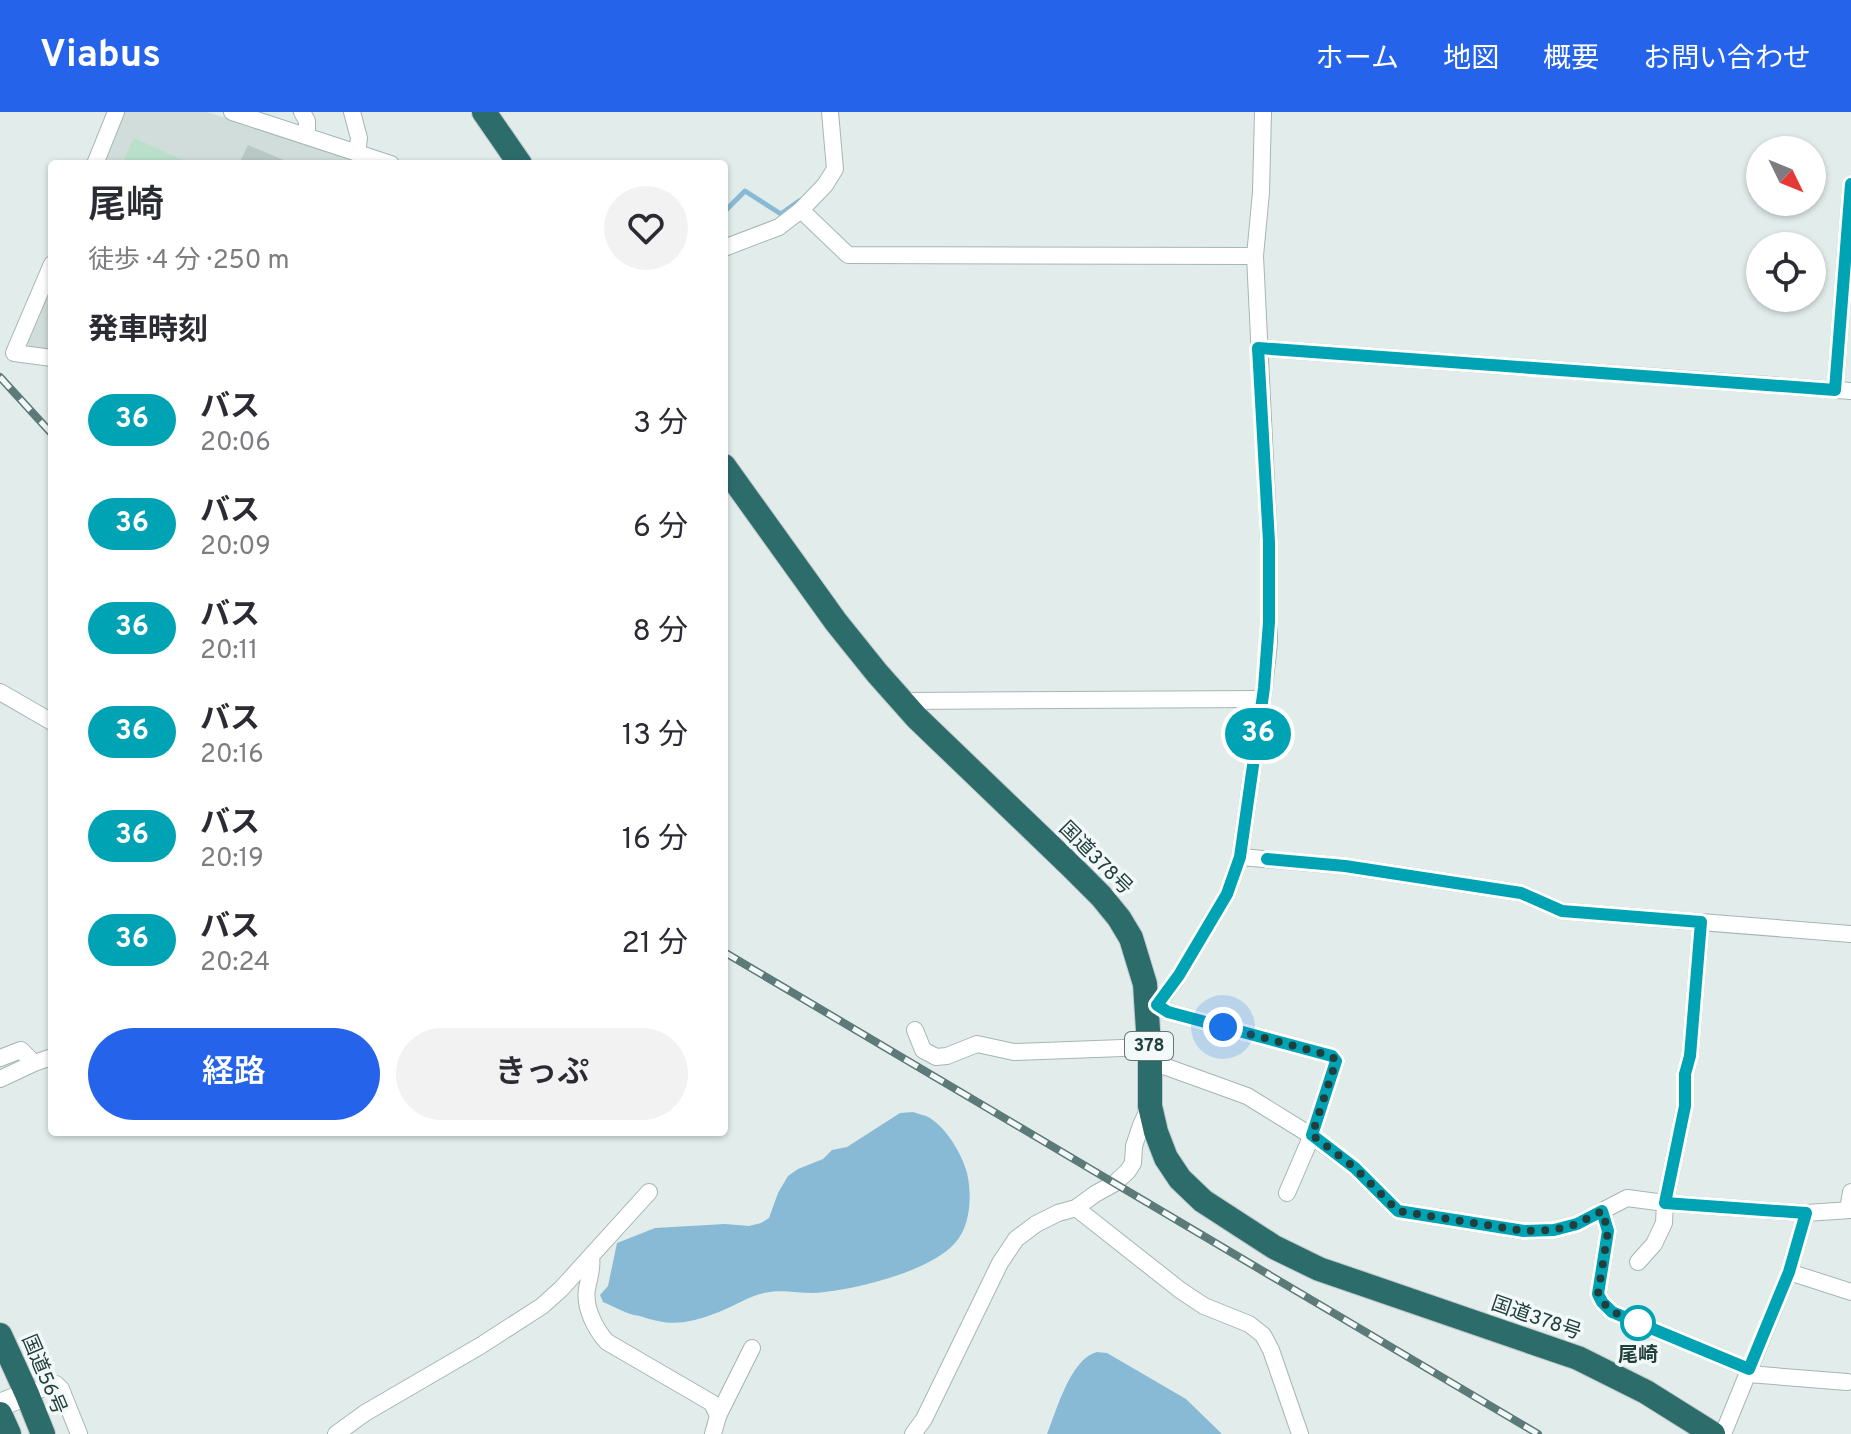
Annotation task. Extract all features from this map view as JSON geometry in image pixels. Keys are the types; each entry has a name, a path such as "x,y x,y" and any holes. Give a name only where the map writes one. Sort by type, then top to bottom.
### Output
{"highway":[{"path":"484,112 517,160"},
{"name":"国道378号","path":"728,472 836,622 902,701 965,767 1082,877 1119,918 1131,938 1152,1011 1150,1106 1156,1132 1166,1158 1180,1179 1203,1201 1274,1247 1319,1269 1578,1358 1646,1392 1713,1434"},
{"name":"国道56号","path":"0,1335 43,1434"},
{"path":"0,1414 9,1434"}],"street":[{"path":"97,160 116,112"},
{"path":"232,112 379,160"},
{"path":"302,112 307,121 307,136"},
{"path":"352,112 359,138 357,153"},
{"path":"728,246 779,227 825,185 835,169 830,112"},
{"path":"1152,1011 1179,975 1227,894 1240,857 1269,643 1269,542 1255,256 1261,192 1263,112"},
{"path":"1258,348 1843,391 1851,184"},
{"path":"801,210 848,255 1255,256"},
{"path":"48,272 7,351 48,357"},
{"path":"0,692 48,720"},
{"path":"902,701 1262,699"},
{"path":"1240,857 1345,866 1521,893 1562,911 1851,934"},
{"path":"1638,1262 1654,1244 1664,1223 1665,1203 1685,1106 1685,1074 1690,1056 1701,922"},
{"path":"1152,1011 1168,1012 1332,1056 1336,1061 1312,1135 1287,1193"},
{"path":"915,1030 923,1050 936,1057 977,1044 1014,1052 1150,1054 1247,1096 1312,1135 1355,1168 1398,1211 1524,1231 1554,1230 1577,1224 1627,1198 1806,1213 1849,1210 1851,1192"},
{"path":"0,1058 21,1050 34,1063"},
{"path":"0,1079 48,1058"},
{"path":"913,1434 924,1419 1000,1263 1016,1239 1036,1224 1076,1208 1128,1171 1133,1163 1134,1146 1141,1125 1150,1106"},
{"path":"336,1434 365,1413 542,1306 649,1192"},
{"path":"1076,1208 1180,1290 1204,1306 1249,1324 1263,1335 1300,1434"},
{"path":"1602,1211 1608,1231 1598,1294 1612,1312 1748,1372 1847,1382"},
{"path":"1723,1434 1789,1272 1806,1213"},
{"path":"591,1257 593,1266 587,1297 596,1330 607,1342 712,1403 718,1416"},
{"path":"1789,1272 1851,1292"},
{"path":"713,1434 718,1416 752,1348"},
{"path":"0,1405 56,1384 61,1389 79,1434"}],"shaded area":[{"path":"122,112 207,112 355,160 104,160"},
{"path":"48,291 48,349 32,349 26,343"}],"green space":[{"path":"134,138 182,160 124,160"}],"water":[{"path":"913,1112 930,1118 958,1150 967,1173 970,1200 960,1236 928,1263 889,1278 848,1288 813,1293 764,1293 690,1321 653,1320 603,1302 600,1295 608,1286 617,1243 655,1228 725,1224 749,1226 761,1223 769,1218 788,1176 823,1159 832,1150 847,1147 900,1113"},
{"path":"1097,1352 1107,1353 1186,1399 1222,1434 1047,1434 1072,1375 1079,1364"}],"building":[{"path":"248,145 284,160 241,160"}],"waterway":[{"path":"728,208 745,191 781,214 799,201"}],"railway":[{"path":"0,377 48,430"},
{"path":"728,954 1538,1434"}],"bus line":[{"name":"36","path":"1267,859 1345,866 1521,893 1562,911 1701,922 1690,1056 1685,1074 1685,1106 1665,1203 1806,1213 1789,1272 1749,1369 1612,1312 1602,1302 1598,1294 1608,1231 1602,1211 1577,1224 1554,1230 1524,1231 1398,1211 1355,1168 1312,1135 1336,1061 1332,1056 1168,1012 1157,1005 1179,975 1227,894 1240,857 1269,643 1269,542 1258,348 1835,390 1851,184"}],"place":[{"name":"尾崎","path":"1638,1323"}],"route":[{"path":"1223,1027 1332,1056 1336,1061 1312,1135 1355,1168 1398,1211 1524,1231 1554,1230 1577,1224 1602,1211 1608,1231 1598,1294 1612,1312 1638,1323"}]}
